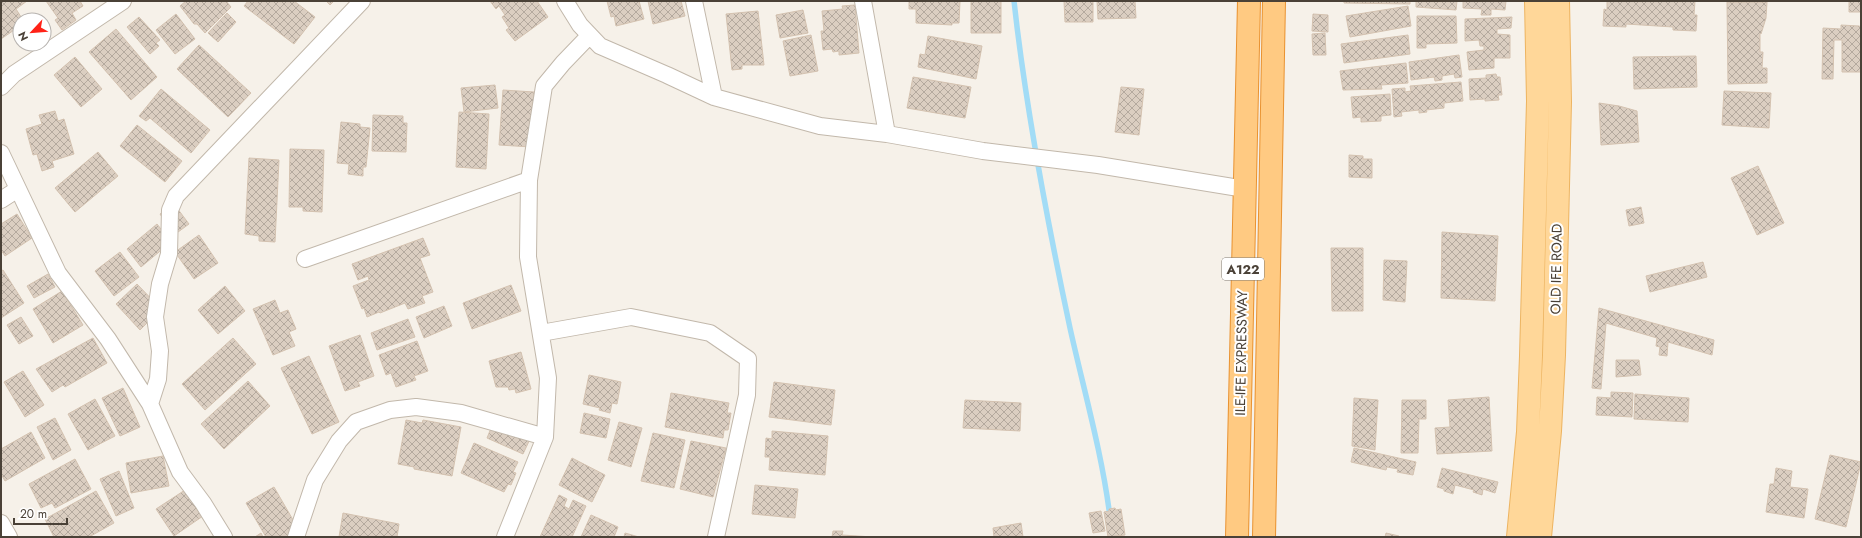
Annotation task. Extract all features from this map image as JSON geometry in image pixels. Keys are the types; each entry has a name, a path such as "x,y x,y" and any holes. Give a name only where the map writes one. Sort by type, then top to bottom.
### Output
{"highway":[{"name":"ILE-IFE EXPRESSWAY","path":"1238,537 1249,1"},
{"name":"ILE-IFE EXPRESSWAY","path":"1264,537 1274,1"}],"main road":[{"name":"OLD IFE ROAD","path":"1518,537 1528,432 1532,356 1538,101 1536,1"},
{"name":"OLD IFE ROAD","path":"1540,537 1550,431 1554,355 1560,102 1558,1"},
{"path":"1538,101 1560,102"}],"street":[{"path":"1,87 14,74 123,1"},
{"path":"150,404 158,379 160,351 155,317 160,284 169,254 170,210 176,196 362,1"},
{"path":"565,1 589,36 600,46 714,97 820,126 887,134 983,151 1098,165 1245,189"},
{"path":"694,1 714,97"},
{"path":"863,1 887,134"},
{"path":"505,537 545,437 548,378 528,258 529,180 544,86 563,62 589,36"},
{"path":"1,153 58,273 108,339 150,404 180,472 203,503 224,537"},
{"path":"305,259 529,180"},
{"path":"1,200 18,189"},
{"path":"541,333 631,317 710,333 748,360 747,395 716,537"},
{"path":"296,537 315,480 339,441 356,422 390,410 416,407 461,412 545,437"}],"building":[{"path":"1,1 27,1 16,9 18,12 12,12 12,31 1,39"},
{"path":"46,1 80,1 83,6 72,13 76,20 62,30 55,20 58,18"},
{"path":"186,1 226,1 231,7 205,33 197,24 194,24 180,6"},
{"path":"248,1 294,1 315,17 294,44 244,6"},
{"path":"326,1 334,1 330,5"},
{"path":"490,1 537,1 548,17 515,41 506,30 509,28 502,17 505,15 499,6 496,9"},
{"path":"607,1 639,1 644,19 616,26 614,16 611,17"},
{"path":"648,1 681,1 685,16 653,24"},
{"path":"909,1 960,1 959,23 952,23 952,25 916,23 916,9 909,9"},
{"path":"971,1 1001,1 1001,33 971,33"},
{"path":"1064,1 1093,1 1093,22 1065,22"},
{"path":"1097,1 1135,1 1136,18 1098,19"},
{"path":"1344,1 1410,1 1410,4 1344,3"},
{"path":"1416,1 1457,1 1456,10 1416,7"},
{"path":"1463,1 1506,1 1505,10 1491,9 1491,15 1481,15 1482,9 1463,8"},
{"path":"1607,1 1695,1 1694,15 1697,15 1696,31 1673,30 1673,27 1626,24 1626,27 1603,26 1604,9 1607,10"},
{"path":"1849,1 1861,1 1861,12 1849,12"},
{"path":"1727,2 1767,2 1766,18 1761,34 1760,33 1760,52 1763,52 1762,68 1767,68 1767,83 1728,84"},
{"path":"855,5 859,53 839,55 839,51 833,52 832,49 823,50 821,31 824,31 822,11 843,9 842,6"},
{"path":"1408,6 1411,26 1350,37 1346,16"},
{"path":"803,10 808,33 780,38 776,15"},
{"path":"758,11 764,65 742,65 742,69 732,70 726,14"},
{"path":"227,13 236,22 218,42 208,33"},
{"path":"176,14 195,39 175,54 156,30"},
{"path":"1313,14 1328,15 1328,32 1312,31"},
{"path":"1417,16 1456,16 1457,43 1426,44 1426,48 1417,48"},
{"path":"139,17 160,40 156,43 159,46 150,54 127,27"},
{"path":"1512,17 1511,28 1497,29 1497,34 1510,35 1510,58 1494,58 1494,68 1469,70 1467,52 1484,50 1484,46 1480,46 1479,40 1465,41 1465,19"},
{"path":"1841,25 1861,27 1861,72 1842,72 1842,40 1834,40 1833,79 1822,79 1823,28 1841,29"},
{"path":"116,29 157,77 131,100 89,52"},
{"path":"1325,33 1326,55 1313,55 1312,34"},
{"path":"811,35 818,71 790,76 783,41"},
{"path":"1408,35 1410,54 1344,63 1341,44"},
{"path":"928,36 982,46 976,79 918,67 920,54 925,55"},
{"path":"199,45 251,93 228,117 177,69"},
{"path":"1459,55 1462,77 1455,78 1454,74 1442,76 1442,80 1435,81 1434,77 1411,80 1409,62"},
{"path":"1696,56 1697,87 1634,89 1633,57"},
{"path":"75,57 102,89 81,107 54,75"},
{"path":"1406,63 1408,83 1381,85 1382,89 1343,90 1340,71"},
{"path":"1496,74 1497,77 1500,77 1502,95 1498,95 1499,100 1470,100 1469,79 1486,78 1486,75"},
{"path":"913,77 971,87 965,118 907,108"},
{"path":"1461,82 1463,101 1444,103 1444,108 1426,110 1427,112 1419,113 1419,110 1401,112 1402,116 1394,117 1392,89 1405,88 1405,92 1411,91 1410,86"},
{"path":"495,85 498,108 464,112 461,88"},
{"path":"1121,87 1144,89 1139,135 1115,132"},
{"path":"161,89 210,130 191,153 150,118 146,121 139,116"},
{"path":"503,90 534,92 531,147 499,145"},
{"path":"1724,91 1771,93 1769,128 1722,125"},
{"path":"1390,94 1391,115 1381,116 1381,121 1361,122 1361,117 1353,118 1351,97"},
{"path":"1599,103 1637,111 1639,142 1601,145"},
{"path":"55,111 58,121 64,119 74,154 52,161 54,167 42,171 37,154 33,155 26,129 42,124 39,115"},
{"path":"459,112 489,114 486,169 456,167"},
{"path":"373,115 403,116 403,123 407,123 406,152 372,151"},
{"path":"341,122 360,124 360,127 370,128 366,167 363,167 363,176 348,174 349,164 337,163"},
{"path":"137,125 182,161 165,182 120,146"},
{"path":"290,149 324,150 322,212 303,211 303,207 289,207"},
{"path":"98,152 118,176 75,212 55,188"},
{"path":"1349,155 1363,156 1363,159 1372,159 1372,178 1349,177"},
{"path":"249,158 279,160 275,242 259,241 259,236 245,234"},
{"path":"1758,166 1784,223 1757,235 1731,178"},
{"path":"174,204 189,224 174,235 160,214"},
{"path":"1641,207 1644,223 1629,226 1626,210"},
{"path":"17,214 32,238 5,256 1,250 1,224"},
{"path":"157,224 171,242 141,267 127,249"},
{"path":"1442,232 1498,236 1495,301 1441,298"},
{"path":"199,235 218,263 194,279 175,252"},
{"path":"423,238 430,255 420,258 433,292 422,296 425,303 408,309 405,303 367,317 364,308 362,309 353,286 369,280 368,276 358,280 352,264"},
{"path":"1331,248 1363,248 1363,311 1332,311"},
{"path":"120,252 139,277 114,296 95,271"},
{"path":"1384,260 1407,261 1405,302 1383,300"},
{"path":"1703,262 1707,277 1650,292 1646,276"},
{"path":"3,270 24,303 1,318 1,271"},
{"path":"48,274 55,287 34,298 27,286"},
{"path":"137,284 161,309 140,330 116,304"},
{"path":"511,285 521,311 472,329 463,303"},
{"path":"225,286 245,311 218,334 198,310"},
{"path":"62,291 83,325 53,343 33,309"},
{"path":"275,300 280,313 288,310 296,329 289,332 295,346 273,355 253,309"},
{"path":"444,306 452,326 424,338 416,317"},
{"path":"1599,308 1714,340 1712,355 1668,342 1667,356 1659,355 1660,347 1656,346 1657,338 1606,323 1601,389 1592,388"},
{"path":"21,317 33,336 19,344 7,325"},
{"path":"408,319 415,337 377,350 371,333"},
{"path":"360,335 374,376 358,382 360,386 345,391 329,346"},
{"path":"93,338 107,363 65,387 63,385 52,392 36,369"},
{"path":"233,338 256,364 205,410 182,384"},
{"path":"417,341 428,371 414,376 416,380 396,387 391,373 386,375 379,355"},
{"path":"521,352 531,389 516,393 515,389 509,390 508,387 496,387 489,361"},
{"path":"309,356 339,422 312,434 281,368"},
{"path":"1616,360 1639,360 1641,375 1616,377"},
{"path":"23,371 44,405 25,417 4,382"},
{"path":"589,375 621,382 617,404 612,403 610,413 599,410 600,408 583,404"},
{"path":"248,381 270,406 224,449 201,424"},
{"path":"774,382 835,390 831,425 769,417"},
{"path":"123,388 140,427 120,436 102,398"},
{"path":"1611,392 1633,393 1632,417 1596,415 1597,397 1611,398"},
{"path":"671,393 729,403 727,413 731,413 728,430 724,430 723,438 665,427"},
{"path":"1635,394 1689,398 1688,422 1634,419"},
{"path":"1489,397 1492,451 1437,454 1435,428 1450,427 1448,400"},
{"path":"1354,398 1378,400 1375,450 1352,446"},
{"path":"95,399 115,436 88,450 68,414"},
{"path":"965,400 1021,403 1020,431 963,428"},
{"path":"1402,400 1426,400 1426,419 1419,419 1418,453 1401,453"},
{"path":"584,413 610,419 606,438 580,433"},
{"path":"55,418 71,450 53,460 37,427"},
{"path":"406,420 422,423 423,420 461,427 452,476 414,469 414,467 398,464"},
{"path":"494,421 531,437 523,454 487,438"},
{"path":"619,422 642,428 631,467 608,460"},
{"path":"772,431 828,436 825,475 769,470 770,457 765,457 766,438 772,439"},
{"path":"31,432 45,458 5,481 1,474 1,449"},
{"path":"653,433 685,440 674,488 641,481"},
{"path":"691,441 726,448 713,497 680,489"},
{"path":"474,443 518,462 513,472 516,473 511,485 508,484 504,492 461,473"},
{"path":"1354,448 1416,462 1413,475 1397,472 1398,469 1387,467 1386,470 1351,462"},
{"path":"1830,455 1861,462 1846,527 1815,519"},
{"path":"163,456 169,486 131,493 126,463"},
{"path":"572,458 605,475 592,502 559,485"},
{"path":"75,459 91,489 55,508 52,503 41,508 29,484"},
{"path":"1442,468 1498,482 1495,493 1483,489 1482,495 1473,492 1474,490 1455,485 1453,494 1444,491 1444,489 1437,487"},
{"path":"1776,468 1792,471 1790,487 1808,489 1804,518 1766,512 1770,484 1774,484"},
{"path":"119,471 134,508 116,516 100,479"},
{"path":"755,485 798,489 795,518 752,514"},
{"path":"274,487 300,532 292,537 266,537 246,503"},
{"path":"185,490 203,516 174,536 156,509"},
{"path":"96,491 114,523 89,537 54,537 45,519"},
{"path":"559,495 567,499 564,506 569,509 573,500 586,506 572,537 540,537"},
{"path":"1115,508 1116,510 1121,509 1125,535 1108,537 1104,512"},
{"path":"1101,511 1105,531 1093,533 1089,513"},
{"path":"343,513 399,524 397,537 339,537"},
{"path":"591,515 618,527 614,537 581,537"},
{"path":"1021,523 1023,537 994,537 993,528"},
{"path":"833,531 843,531 842,535 873,537 832,537"},
{"path":"261,533 263,537 255,537"},
{"path":"625,533 639,537 624,537"},
{"path":"1386,533 1399,536 1399,537 1385,537"}],"waterway":[{"path":"1014,1 1031,124 1045,206 1070,328 1098,446 1110,517"}]}
